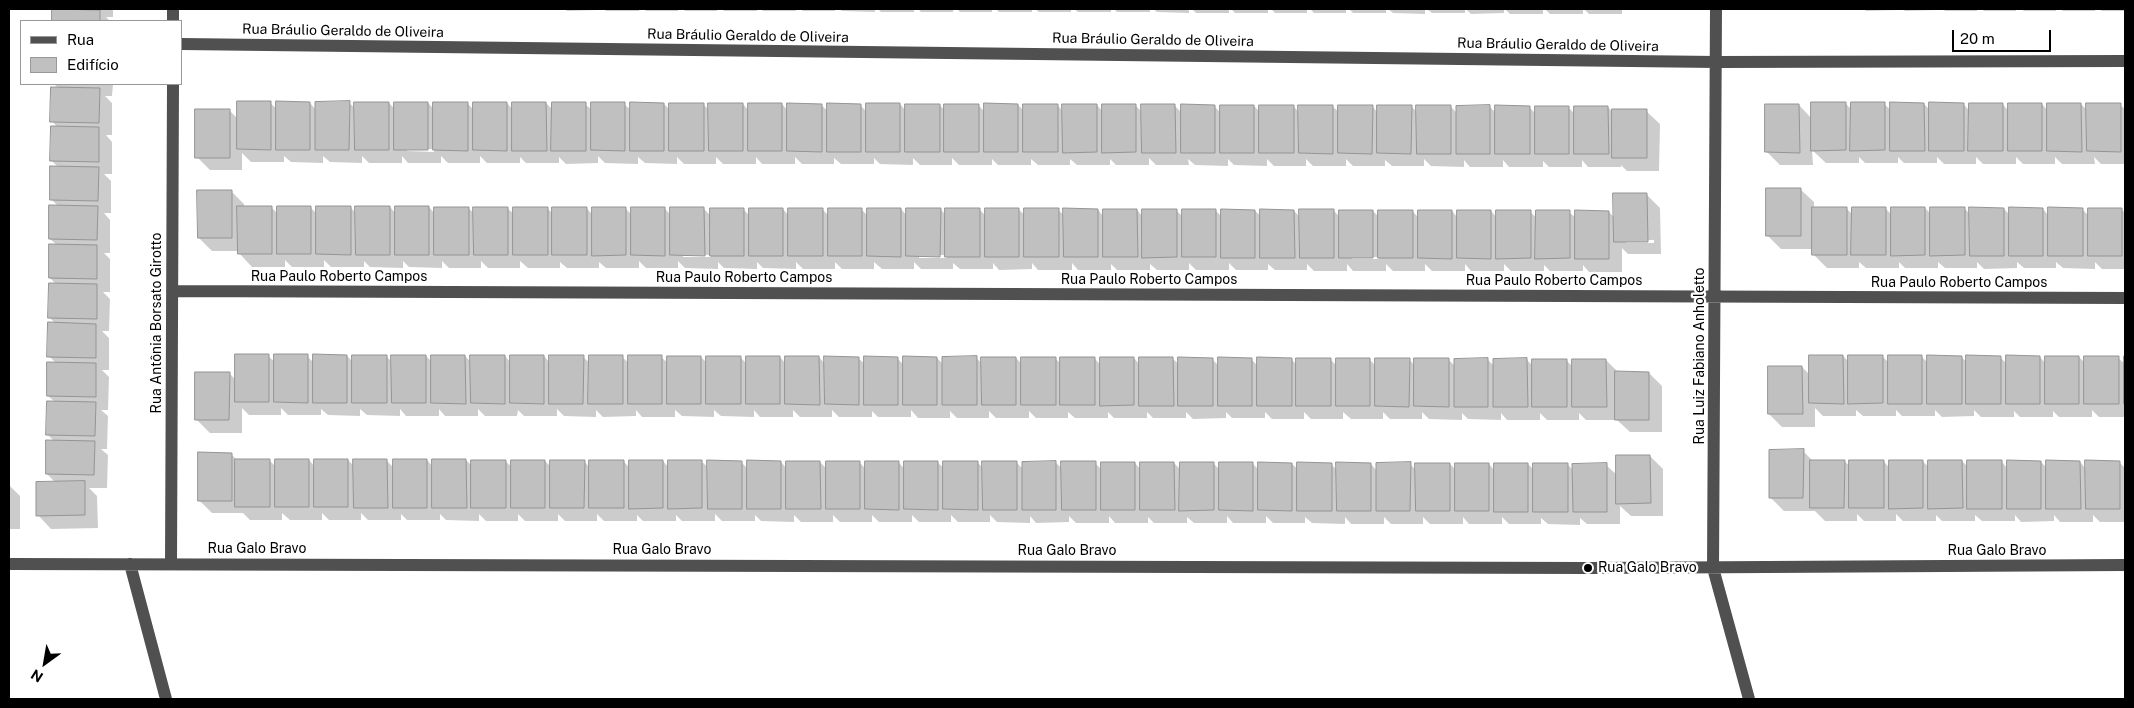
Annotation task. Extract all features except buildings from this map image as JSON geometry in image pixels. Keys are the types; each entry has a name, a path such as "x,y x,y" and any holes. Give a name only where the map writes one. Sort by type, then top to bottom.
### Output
{"street":[{"name":"Rua Luiz Fabiano Anholetto","path":"1716,9 1716,297 1713,568 1749,699"},
{"name":"Rua Bráulio Geraldo de Oliveira","path":"182,44 1716,62 2125,61"},
{"name":"Rua Antônia Borsato Girotto","path":"171,563 173,85"},
{"name":"Rua Paulo Roberto Campos","path":"172,291 2125,298"},
{"name":"Rua Galo Bravo","path":"9,564 1713,568 2125,565"},
{"path":"130,564 166,699"}],"place":[{"name":"Rua Galo Bravo","path":"1588,568"}]}
